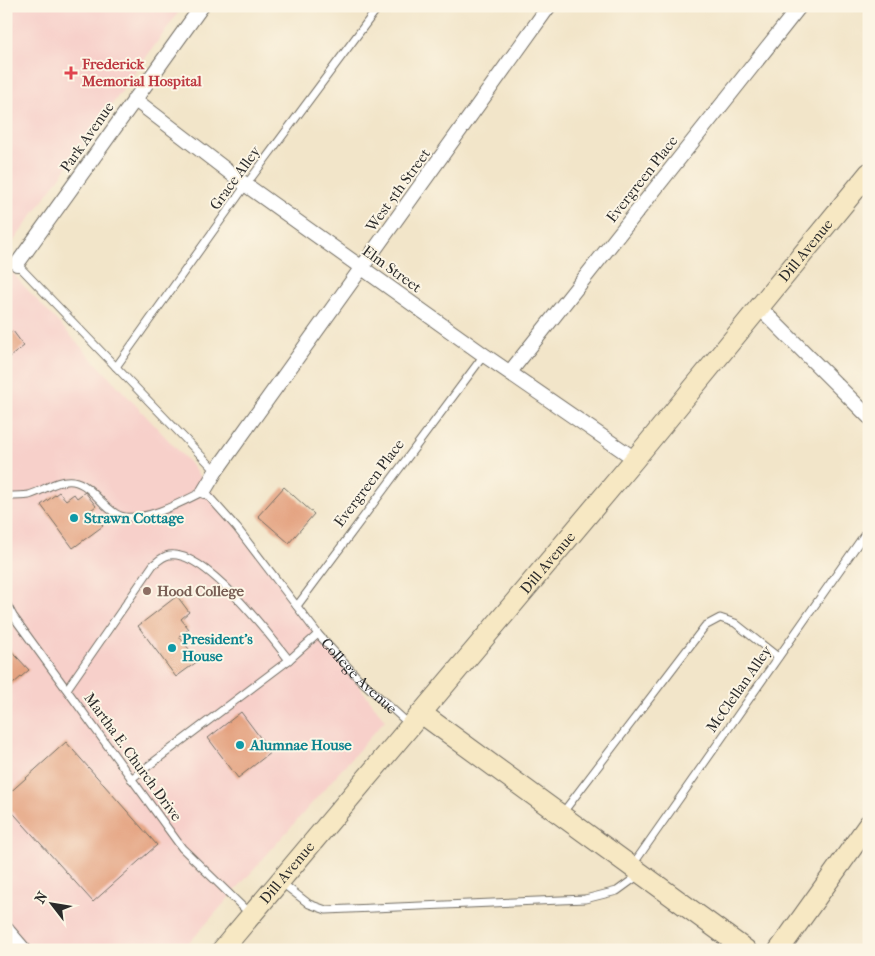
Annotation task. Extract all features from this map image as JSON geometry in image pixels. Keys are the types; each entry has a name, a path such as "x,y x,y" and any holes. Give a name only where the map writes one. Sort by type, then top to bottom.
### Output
{"main road":[{"name":"Dill Avenue","path":"222,950 635,459 869,172"},
{"name":"College Avenue","path":"416,720 561,815 746,950"},
{"path":"779,950 869,824"}],"street":[{"name":"Park Avenue","path":"17,264 202,6"},
{"name":"West 5th Street","path":"204,491 216,471 549,6"},
{"name":"Evergreen Place","path":"510,372 800,6"},
{"name":"Elm Street","path":"134,99 246,185 484,356 635,459"},
{"path":"760,306 869,417"},
{"path":"6,929 24,950"}],"lane":[{"name":"Grace Alley","path":"116,367 246,185 379,6"},
{"path":"17,264 216,471"},
{"name":"Evergreen Place","path":"297,606 484,356"},
{"path":"6,496 29,495 64,480 74,481 83,484 113,512 121,516 131,517 150,515 174,506 204,491 236,528 318,634"},
{"name":"McClellan Alley","path":"280,882 309,904 326,910 585,899 617,891 636,869 778,657 869,528"},
{"path":"66,689 153,565 161,558 170,555 191,559 231,592 263,627 289,660"},
{"name":"Martha E. Church Drive","path":"6,603 182,848 252,916"},
{"path":"561,815 705,626 720,618 734,623 778,657"},
{"name":"College Avenue","path":"132,779 289,660 318,634 377,697 416,720"}],"shaded area":[{"name":"Frederick Memorial Hospital","path":"6,6 183,6 6,252"},
{"name":"Hood College","path":"6,266 189,462 385,720 183,950 6,950"}],"building":[{"path":"13,331 24,346 6,360 6,336"},
{"path":"284,487 314,514 289,543 258,516"},
{"name":"Strawn Cottage","path":"59,492 66,500 74,494 77,498 85,492 96,506 91,510 103,526 73,548 41,505"},
{"name":"President's House","path":"177,596 189,612 181,619 189,629 179,636 198,661 176,677 138,626"},
{"path":"6,645 29,670 6,690"},
{"name":"Alumnae House","path":"241,712 271,752 238,778 208,738"},
{"path":"66,742 157,845 93,902 6,805 6,796"}],"place":[{"name":"Frederick Memorial Hospital","path":"71,73"},
{"name":"Strawn Cottage","path":"74,518"},
{"name":"Hood College","path":"147,591"},
{"name":"President's House","path":"172,648"},
{"name":"Alumnae House","path":"240,745"}]}
